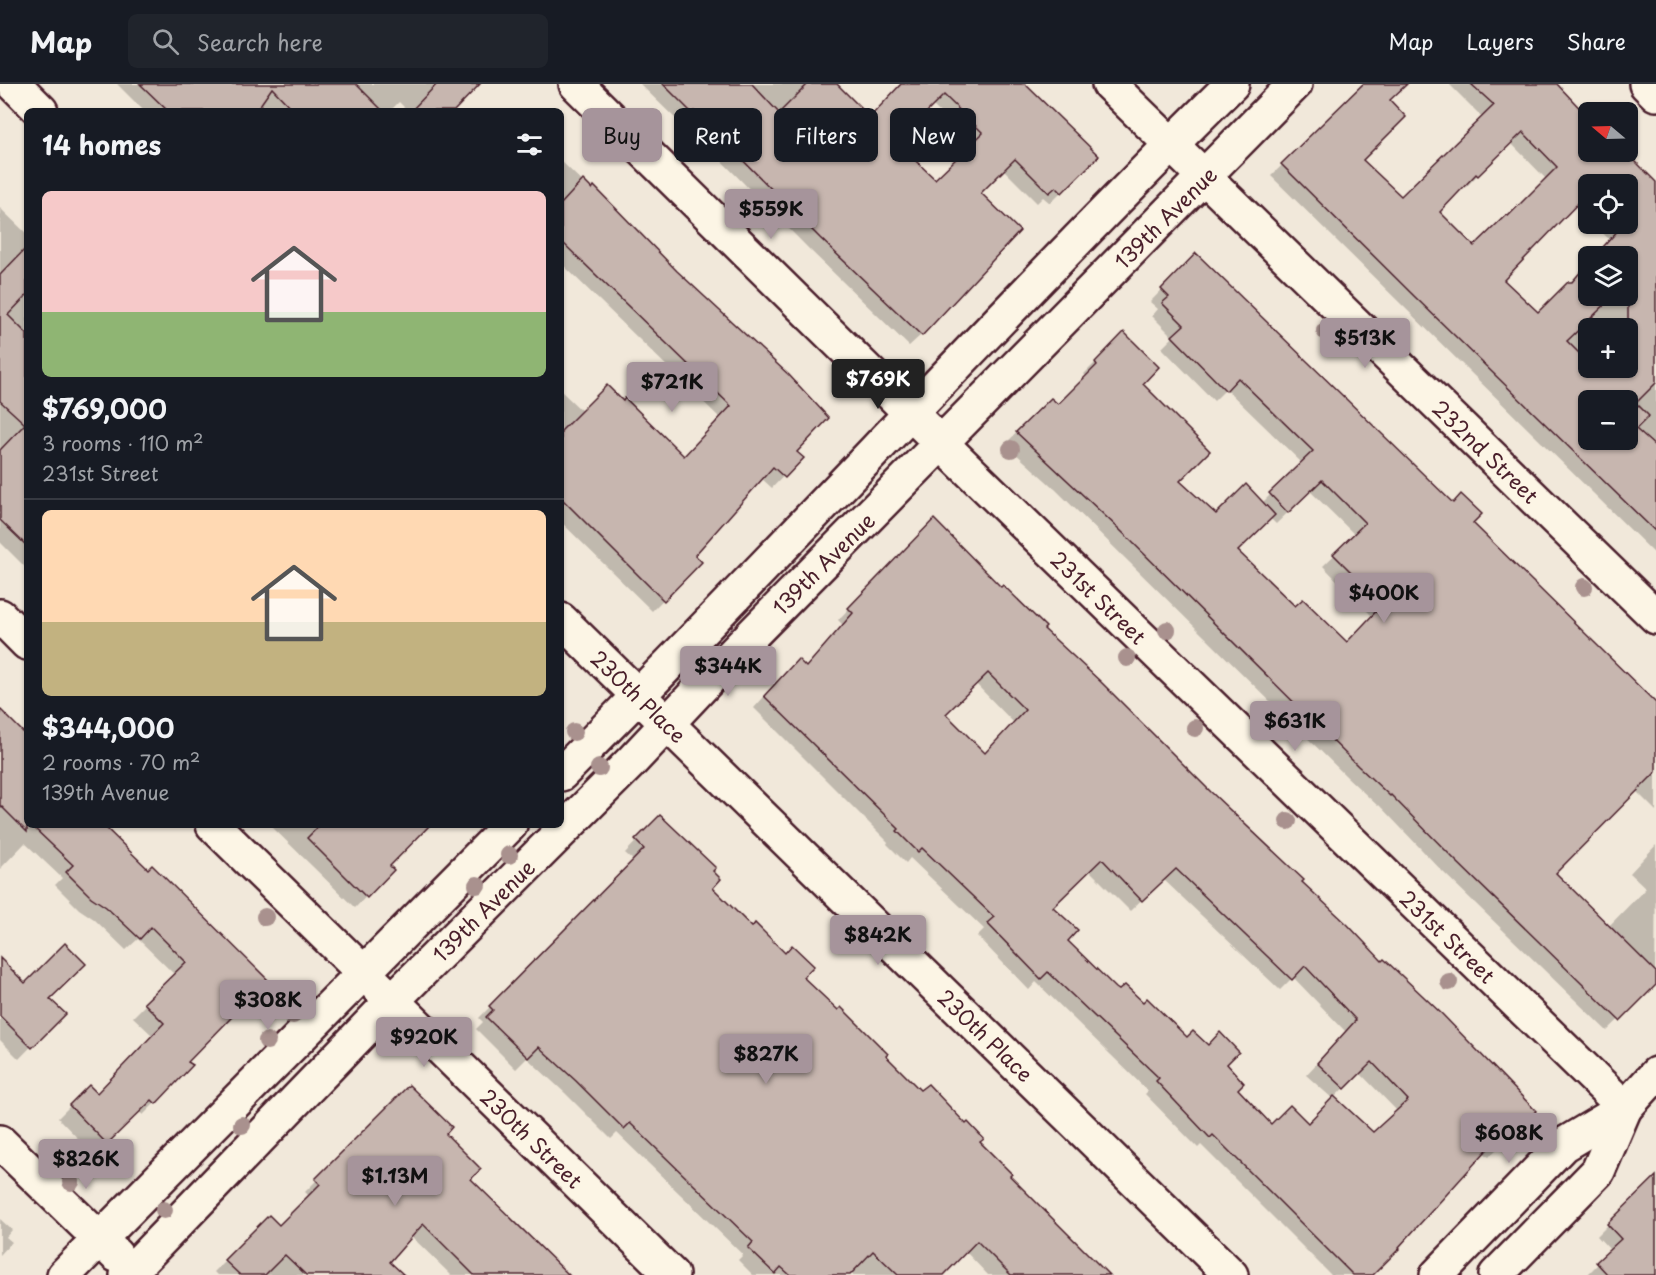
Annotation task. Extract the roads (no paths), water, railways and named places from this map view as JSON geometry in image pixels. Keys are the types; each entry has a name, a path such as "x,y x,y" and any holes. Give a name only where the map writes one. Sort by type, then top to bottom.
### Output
{"street":[{"path":"14,84 38,108"},
{"name":"231st Street","path":"576,84 941,443 1625,1108"},
{"name":"232nd Street","path":"1109,84 1656,617"},
{"name":"139th Avenue","path":"564,771 1171,144 1232,84"},
{"name":"139th Avenue","path":"564,828 1295,84"},
{"path":"1646,84 1656,94"},
{"path":"0,616 24,640"},
{"name":"230th Place","path":"564,623 1231,1275"},
{"name":"230th Street","path":"216,828 672,1275"},
{"name":"139th Avenue","path":"64,1275 507,828"},
{"name":"139th Avenue","path":"132,1274 392,1001 564,828"},
{"path":"1437,1275 1563,1145 1625,1108 1656,1074"},
{"path":"1496,1275 1598,1171 1625,1108"},
{"path":"0,1142 132,1274"}]}
